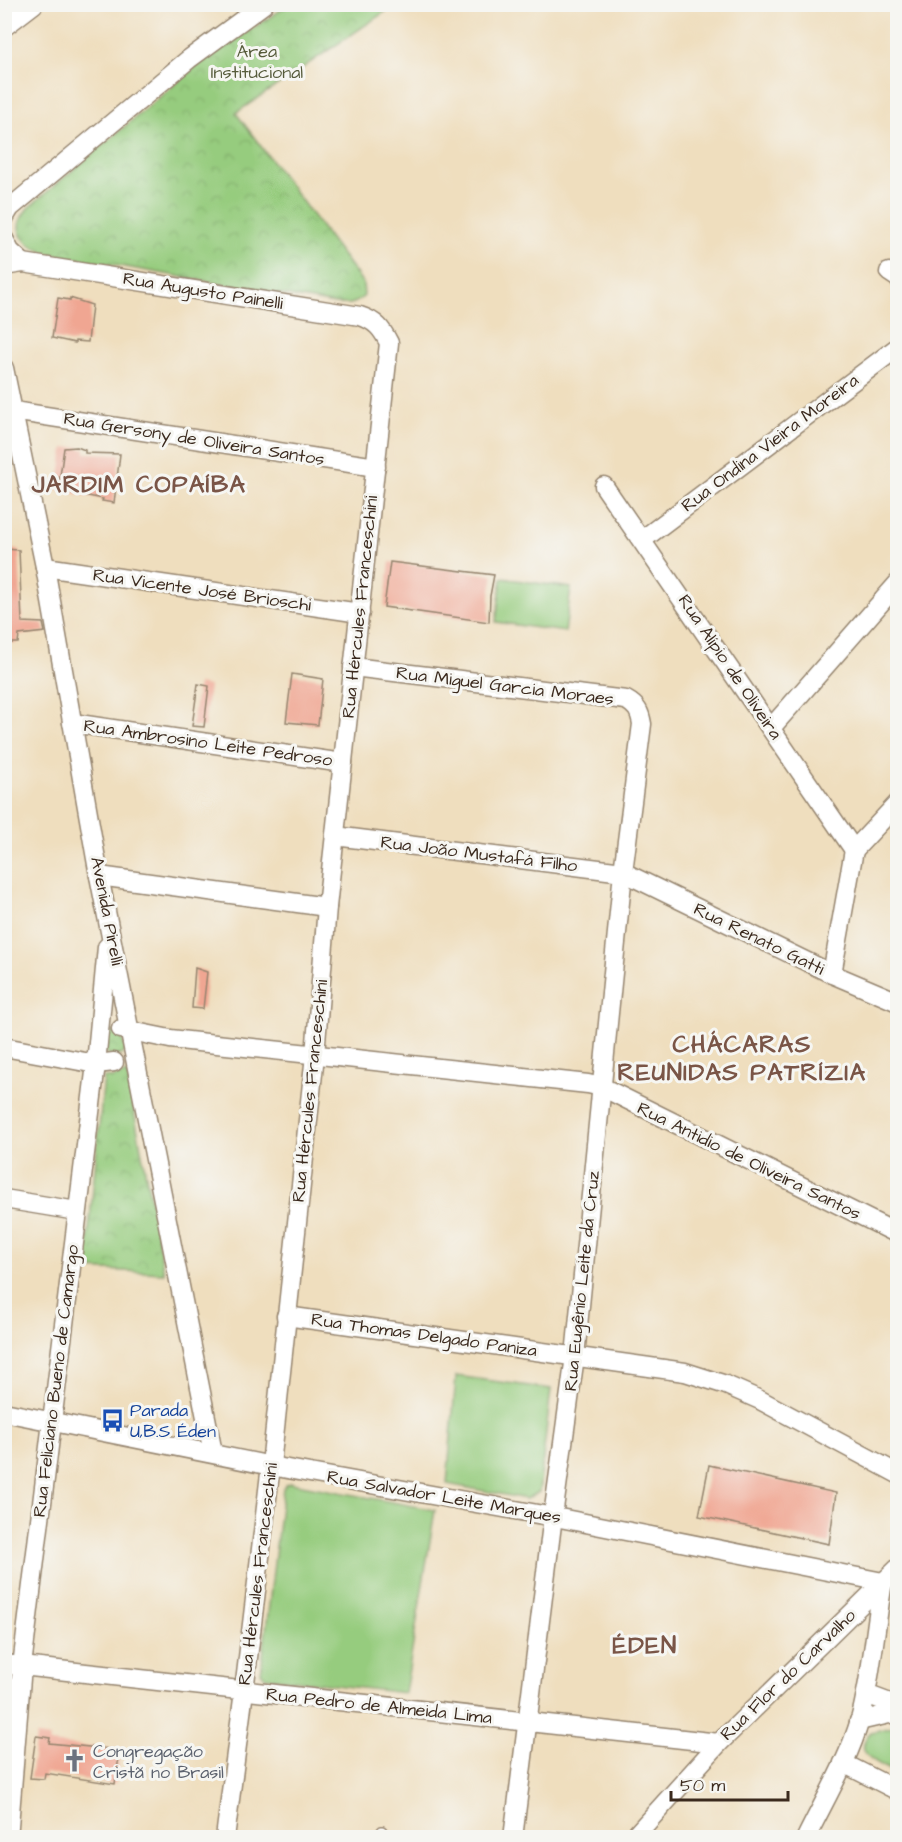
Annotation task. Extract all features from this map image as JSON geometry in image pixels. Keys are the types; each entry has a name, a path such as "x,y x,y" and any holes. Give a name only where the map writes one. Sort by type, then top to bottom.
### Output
{"street":[{"path":"4,27 34,4"},
{"path":"6,212 189,59 264,4"},
{"path":"4,239 10,251 23,262"},
{"name":"Rua Augusto Painelli","path":"4,266 23,262 360,316 372,320 382,328 389,343"},
{"name":"Rua Hércules Franceschini","path":"225,1838 271,1465 315,1055 327,907 389,343"},
{"name":"Rua Ondina Vieira Moreira","path":"642,540 897,347"},
{"name":"Avenida Pirelli","path":"4,368 45,567 99,876 110,924 126,1046 213,1453"},
{"name":"Rua Gersony de Oliveira Santos","path":"13,411 376,467"},
{"name":"Rua Alípio de Oliveira","path":"604,486 855,850"},
{"name":"Rua Vicente José Brioschi","path":"45,567 360,613"},
{"path":"771,728 897,582"},
{"name":"Rua Miguel Garcia Moraes","path":"353,667 626,700 636,706 642,724"},
{"name":"Rua Ambrosino Leite Pedroso","path":"72,723 343,763"},
{"name":"Rua Eugênio Leite da Cruz","path":"513,1838 575,1356 623,872 642,724"},
{"path":"832,974 855,850 897,803"},
{"name":"Rua João Mustafá Filho","path":"335,836 623,872"},
{"name":"Rua Renato Gatti","path":"623,872 832,974 897,1002"},
{"path":"99,876 327,907"},
{"name":"Rua Feliciano Bueno de Camargo","path":"8,1838 13,1665 52,1420 76,1211 96,1064 110,924"},
{"path":"108,1029 126,1046 106,1059 100,1052 98,1044 101,1035 108,1029"},
{"name":"Rua Antidio de Oliveira Santos","path":"126,1046 170,1039 576,1082 602,1087 897,1234"},
{"path":"4,1047 96,1064 126,1046"},
{"path":"4,1199 76,1211"},
{"name":"Rua Thomas Delgado Paniza","path":"286,1316 685,1372 726,1385 760,1400 897,1474"},
{"name":"Rua Salvador Leite Marques","path":"4,1412 271,1465 553,1516 883,1582"},
{"name":"Rua Flor do Carvalho","path":"633,1838 719,1743 897,1568"},
{"path":"806,1838 843,1763 859,1721 866,1694 883,1582"},
{"name":"Rua Pedro de Almeida Lima","path":"13,1665 719,1743"},
{"path":"866,1694 897,1706"},
{"path":"859,1721 897,1712"},
{"path":"843,1763 897,1791"}],"green space":[{"name":"Área Institucional","path":"288,5 395,5 236,113 363,283 364,296 361,299 351,304 335,304 46,253 25,241 19,230 22,216 28,208 199,64"},
{"path":"502,578 571,588 565,632 496,622"},
{"path":"115,1032 121,1034 126,1051 115,1056 109,1055 104,1050 105,1038"},
{"path":"127,1073 164,1273 85,1269 104,1077 111,1078"},
{"path":"456,1376 551,1389 539,1492 526,1499 447,1484"},
{"path":"291,1483 435,1510 405,1693 265,1677 261,1672 283,1488 286,1484"},
{"path":"898,1726 897,1773 870,1758 865,1753 864,1747 865,1740 871,1732"}],"building":[{"path":"58,298 70,300 70,298 92,305 88,342 75,341 75,343 52,338"},
{"path":"77,447 85,450 85,453 120,454 114,503 58,490 64,448"},
{"path":"4,549 19,550 22,622 43,623 45,632 19,635 18,643 4,643"},
{"path":"390,562 494,575 489,622 384,607"},
{"path":"292,674 323,679 318,725 286,722"},
{"path":"198,684 209,686 204,727 192,726"},
{"path":"195,968 207,972 203,1009 192,1008"},
{"path":"709,1465 836,1493 829,1544 699,1516"},
{"name":"Congregação Cristã no Brasil","path":"36,1736 50,1738 49,1743 120,1750 115,1784 45,1773 44,1779 30,1778"}],"place":[{"name":"Parada U,B.S Éden","path":"112,1420"},
{"name":"Congregação Cristã no Brasil","path":"75,1761"}],"district":[{"name":"JARDIM COPAÍBA","path":"139,485"},
{"name":"CHÁCARAS REUNIDAS PATRÍZIA","path":"742,1059"},
{"name":"ÉDEN","path":"645,1646"}]}
